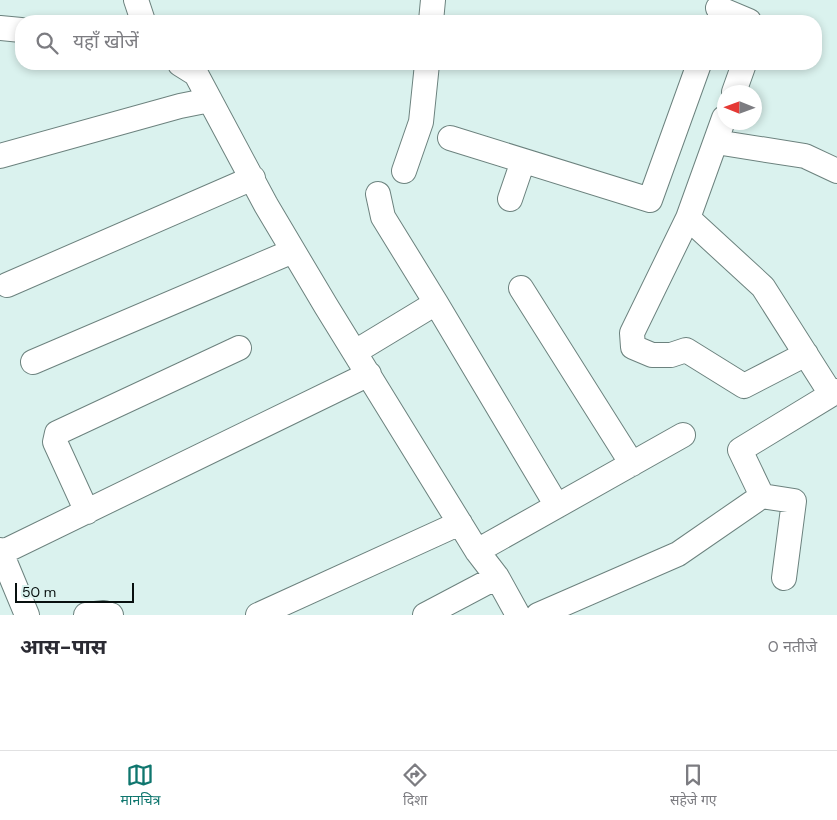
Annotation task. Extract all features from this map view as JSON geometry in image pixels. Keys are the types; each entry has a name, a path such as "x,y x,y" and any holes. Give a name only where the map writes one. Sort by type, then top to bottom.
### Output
{"street":[{"path":"136,0 141,15"},
{"path":"432,15 433,0"},
{"path":"717,10 731,15"},
{"path":"0,28 15,29"},
{"path":"190,70 196,74 266,205 293,251 477,551 498,577 518,615"},
{"path":"404,171 421,122 426,70"},
{"path":"450,138 650,200 697,70"},
{"path":"736,85 742,70"},
{"path":"0,156 180,106 210,100"},
{"path":"720,130 688,218 632,333 633,347 652,355 671,355 686,350 744,386 806,354"},
{"path":"716,142 805,156 837,171"},
{"path":"510,199 523,161"},
{"path":"7,285 252,178"},
{"path":"378,194 383,217 557,506"},
{"path":"688,218 763,287 806,354 834,393 740,450 762,496"},
{"path":"32,362 293,251"},
{"path":"521,288 632,464"},
{"path":"355,352 436,303"},
{"path":"87,512 55,442 57,433 239,348"},
{"path":"27,615 1,552 369,374"},
{"path":"477,551 683,435"},
{"path":"538,615 678,554 762,496 794,501 784,578"},
{"path":"258,615 460,523"},
{"path":"425,615 498,577"},
{"path":"86,615 104,613 111,615"}]}
